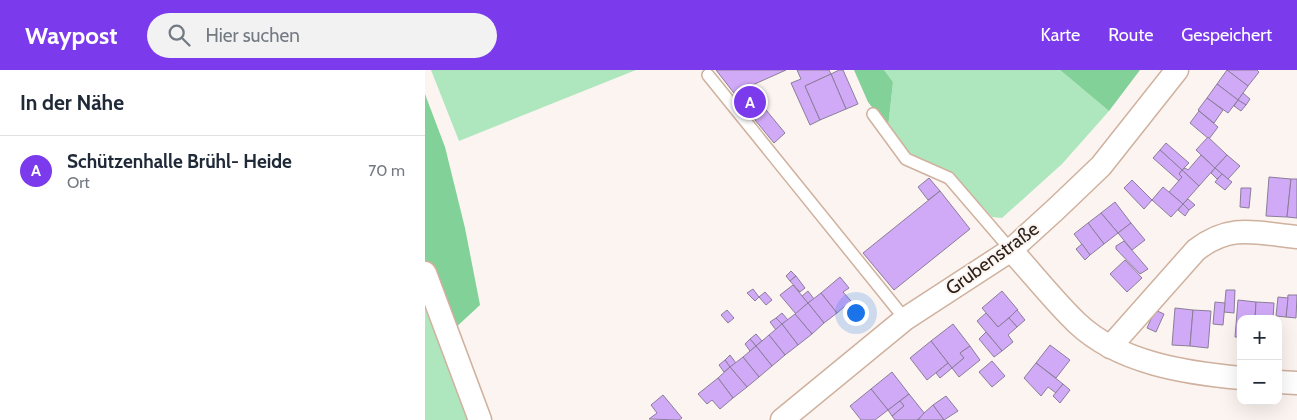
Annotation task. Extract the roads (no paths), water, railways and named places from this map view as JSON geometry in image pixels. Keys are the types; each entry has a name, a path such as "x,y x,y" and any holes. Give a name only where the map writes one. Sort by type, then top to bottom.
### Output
{"street":[{"name":"Grubenstraße","path":"782,420 905,319 1011,250 1101,166 1177,70"},
{"path":"1110,347 1189,256 1207,241 1234,231 1297,236"},
{"path":"1011,250 1078,324 1110,347 1159,364 1198,374 1237,378"},
{"path":"425,273 480,420"},
{"path":"1282,382 1297,384"}],"lane":[{"path":"708,75 905,319"},
{"path":"873,114 906,159 949,178 1011,250"}],"place":[{"name":"Schützenhalle Brühl- Heide","path":"750,102"}]}
